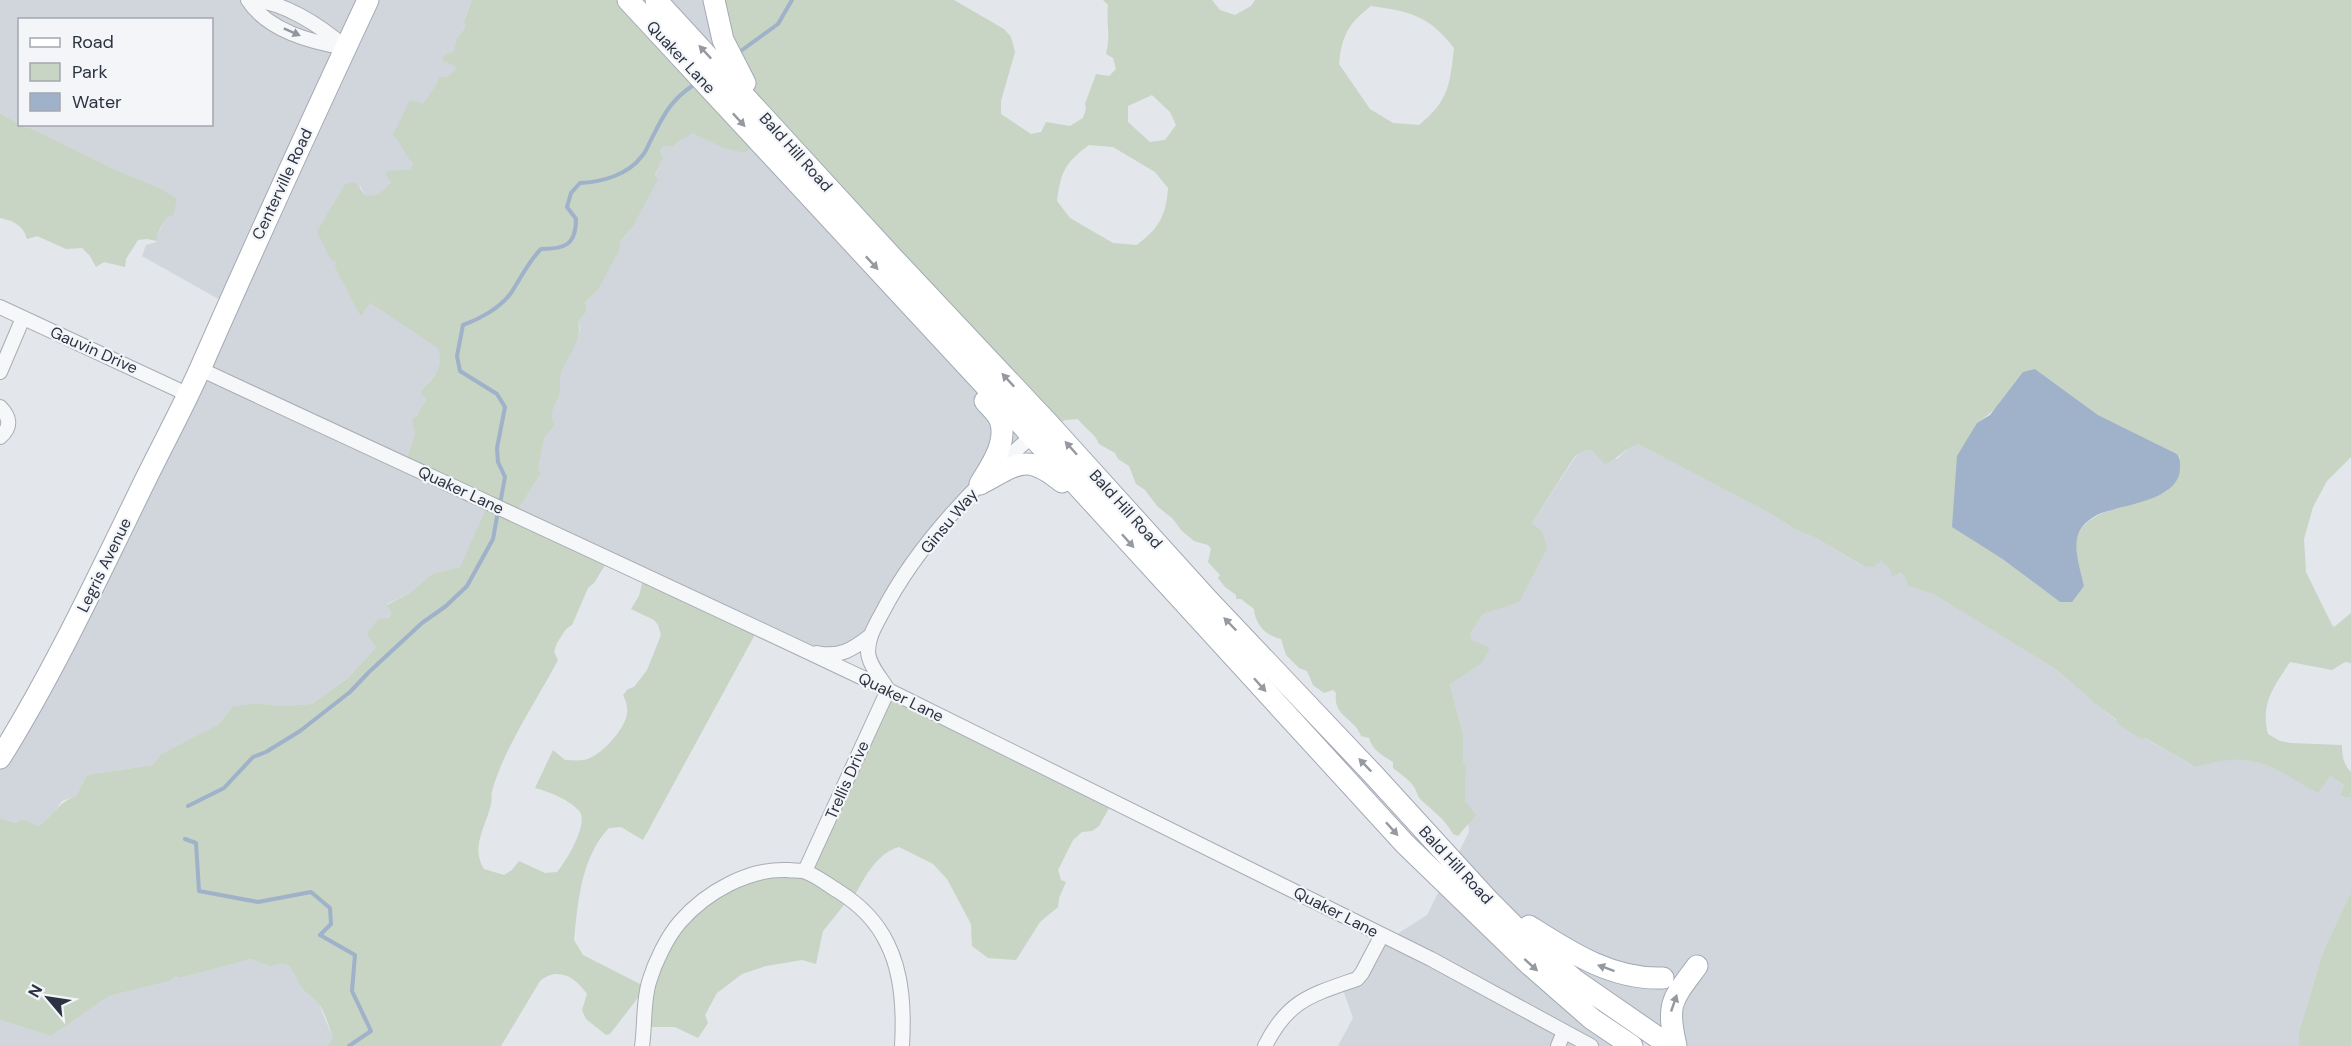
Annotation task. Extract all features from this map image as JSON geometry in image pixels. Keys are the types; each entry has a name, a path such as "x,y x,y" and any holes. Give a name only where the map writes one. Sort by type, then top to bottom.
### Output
{"main road":[{"name":"Centerville Road","path":"200,369 237,282 368,0"},
{"name":"Quaker Lane","path":"628,0 915,310 1040,430 1108,519 1405,844 1529,964 1592,1018 1632,1046"},
{"name":"Bald Hill Road","path":"656,0 892,258 1040,430 1209,601 1372,773 1489,901 1528,940 1576,981 1670,1046"},
{"path":"714,0 717,20 730,57 751,93 781,134"},
{"path":"915,310 999,419 1002,434 998,449 980,484"},
{"name":"Legris Avenue","path":"0,758 39,694 66,643 200,369"},
{"path":"980,484 1015,466 1031,463 1047,469 1108,519"},
{"path":"1489,901 1564,948 1604,969 1649,979 1663,978"},
{"path":"1676,1046 1670,1018 1672,1005 1678,992 1697,966"}],"street":[{"path":"248,0 275,4 322,27 346,48"},
{"name":"Gauvin Drive","path":"0,307 187,394"},
{"path":"0,372 23,318"},
{"name":"Quaker Lane","path":"200,369 709,604 888,690 1492,990 1591,1046"},
{"path":"0,406 6,413 9,423 8,428 0,437"},
{"name":"Ginsu Way","path":"802,650 825,655 850,652 870,636 909,569 980,484 1040,430"},
{"path":"870,636 870,660 888,690"},
{"name":"Trellis Drive","path":"806,871 888,690"},
{"path":"642,1046 648,984 662,952 679,923 707,898 724,887 757,873 779,870 806,871 850,899 868,914 880,929 891,951 898,978 902,1000 903,1046"},
{"path":"1265,1046 1275,1025 1288,1011 1309,995 1357,979 1362,974 1382,935"},
{"path":"1558,1046 1564,1032"}],"shaded area":[{"path":"0,0 472,0 464,19 465,28 456,39 454,51 445,55 441,60 456,68 447,77 439,77 400,142 414,163 411,170 391,182 381,194 374,197 365,195 360,186 336,262 361,317 370,303 438,347 442,359 438,371 420,392 426,400 417,416 415,433 405,463 488,507 460,567 432,574 410,593 387,604 391,612 376,647 348,678 312,704 280,706 255,703 231,708 219,724 161,754 153,765 87,775 76,796 62,801 50,819 39,826 22,819 16,823 0,818 0,752 20,718 222,301 142,256 146,245 157,242 156,237 176,199 162,189 22,126 213,126 213,18 18,18 18,124 0,113"},
{"path":"626,0 713,0 1037,415 988,478 941,526 866,640 820,652 516,513 541,473 538,468 541,449 552,421 552,411 560,389 559,381 567,356 578,337 580,328 578,322 587,311 585,302 598,290 620,241 632,228 663,158 660,151 664,146 673,147 693,132 721,147"},
{"path":"1638,444 1773,515 1794,529 1816,538 1862,566 1881,561 1905,577 1908,586 1931,592 2057,670 2099,707 2143,740 2144,738 2196,767 2221,759 2252,760 2279,770 2330,776 2344,785 2340,796 2351,798 2351,892 2323,952 2299,1032 2299,1046 1672,1046 1604,1012 1602,1013 1604,1017 1631,1046 1338,1046 1353,1018 1343,990 1379,938 1391,938 1427,915 1469,832 1463,778 1467,767 1463,761 1463,734 1450,683 1481,664 1486,646 1472,640 1470,634 1483,614 1519,601 1547,549 1532,523 1576,456 1592,450 1617,459 1632,445"},
{"path":"251,959 271,967 283,963 297,973 301,986 318,1002 333,1038 327,1046 0,1046 0,1020 51,1036 109,996 170,981 176,976 180,978"}],"green space":[{"path":"472,0 626,0 756,143 745,153 721,147 693,133 673,147 664,146 660,151 663,158 655,175 658,179 632,228 620,241 620,248 598,290 585,302 587,311 578,322 576,343 560,379 559,394 552,416 555,425 547,434 543,445 538,468 541,473 516,513 608,560 594,583 588,588 572,625 566,629 557,643 554,652 558,660 497,775 491,804 480,837 478,853 484,869 504,875 512,870 519,861 545,873 557,872 566,860 579,834 582,818 580,812 559,797 535,788 553,750 565,760 590,758 611,742 622,727 627,711 623,695 628,689 634,687 647,670 661,635 654,620 631,609 639,596 644,576 758,629 643,840 621,827 609,828 592,852 582,881 574,940 583,955 646,987 662,947 719,889 802,870 887,690 1112,803 1099,826 1092,831 1082,832 1073,840 1058,870 1061,880 1066,882 1058,907 1040,922 1016,960 988,958 972,946 971,924 947,879 933,864 899,847 877,861 853,899 848,900 823,931 816,964 802,960 766,966 742,974 717,993 705,1015 708,1023 698,1038 675,1027 645,1027 644,990 610,1034 606,1035 586,1019 582,1010 587,994 583,988 566,975 553,974 540,981 501,1046 327,1046 333,1038 323,1011 303,988 293,971 282,963 271,967 251,959 180,978 176,976 170,981 109,996 51,1036 0,1020 0,818 16,823 22,819 39,826 64,802 76,796 87,775 153,765 161,754 219,724 232,707 255,703 280,706 312,704 348,678 376,647 367,634 378,619 389,618 391,612 387,605 410,593 432,574 460,567 487,507 405,463 415,433 412,419 417,416 426,400 420,392 439,367 438,348 370,303 361,317 335,267 336,262 331,260 317,232 345,184 355,182 365,195 374,196 383,191 391,182 386,175 388,171 411,170 413,163 393,135 410,100 423,104 439,77 447,77 456,68 441,60 445,55 454,51 456,39 465,28 464,20"},
{"path":"713,0 954,0 1004,29 1011,37 1015,52 1001,101 1001,114 1031,134 1041,132 1046,122 1070,126 1083,118 1085,104 1096,74 1109,76 1116,69 1113,58 1106,54 1108,5 1103,0 1212,0 1220,10 1235,15 1251,6 1255,0 2351,0 2351,457 2327,481 2313,507 2304,539 2306,572 2332,625 2334,627 2351,613 2351,663 2345,662 2332,670 2290,662 2270,696 2266,723 2268,734 2280,741 2342,745 2346,766 2351,772 2351,798 2340,796 2344,785 2330,776 2318,793 2273,768 2247,760 2215,762 2196,767 2145,738 2143,740 2118,724 2116,719 2057,670 1932,593 1908,586 1905,577 1900,573 1892,576 1890,568 1881,561 1873,567 1863,566 1816,538 1794,529 1773,515 1638,444 1605,464 1592,450 1575,456 1532,523 1543,533 1547,549 1519,602 1483,614 1470,634 1472,640 1487,646 1489,650 1481,664 1450,684 1463,734 1463,761 1467,767 1465,801 1476,815 1458,836 1453,834 1443,820 1420,798 1410,782 1393,768 1393,762 1375,749 1369,738 1361,736 1341,712 1336,701 1336,693 1333,690 1324,693 1313,685 1307,671 1299,668 1286,655 1281,639 1266,632 1259,624 1254,609 1241,599 1236,599 1236,595 1225,587 1218,578 1220,575 1208,562 1211,549 1208,545 1194,541 1182,531 1173,519 1157,506 1145,490 1136,484 1129,466 1118,459 1115,453 1099,444 1078,419 1065,420 1047,430 762,110","holes":["1371,6 1408,13 1427,22 1454,48 1449,82 1442,100 1419,125 1393,123 1370,109 1339,64 1344,38 1363,12","1152,95 1170,112 1176,125 1165,140 1150,142 1128,122 1128,106","1089,145 1113,147 1155,172 1168,188 1160,221 1151,233 1137,245 1113,243 1070,218 1057,201 1060,182 1066,168","2035,369 2098,415 2177,454 2180,458 2167,491 2112,509 2087,523 2079,533 2076,545 2084,586 2060,602 2001,558 1977,423 1999,405"]},
{"path":"0,113 18,126 30,128 116,170 162,189 177,199 173,216 168,216 164,222 157,241 138,240 126,259 125,267 104,262 96,267 82,248 66,249 37,236 27,239 17,224 0,218"},
{"path":"2351,892 2351,1046 2299,1046 2299,1032 2323,952"}],"water":[{"path":"2035,369 2098,415 2177,454 2180,460 2178,479 2171,488 2148,500 2097,515 2083,526 2078,535 2076,547 2084,586 2072,602 2060,602 2001,558 1952,527 1957,456 1977,423 1990,415 2023,372"}],"waterway":[{"path":"738,53 778,24 792,0"},
{"path":"500,504 505,477 498,462 497,448 505,407 497,394 460,371 457,356 463,325 476,320 501,303 511,293 541,249 557,248 568,244 574,235 576,219 567,207 571,193 580,183 614,176 636,163 645,153 668,110 678,97 692,86"},
{"path":"188,806 224,788 253,757 266,752 300,731 350,692 422,623 446,606 467,586 493,539 498,511"},
{"path":"185,839 196,843 199,891 258,902 311,892 330,908 331,924 320,935 355,955 352,991 371,1031 349,1046"}]}
